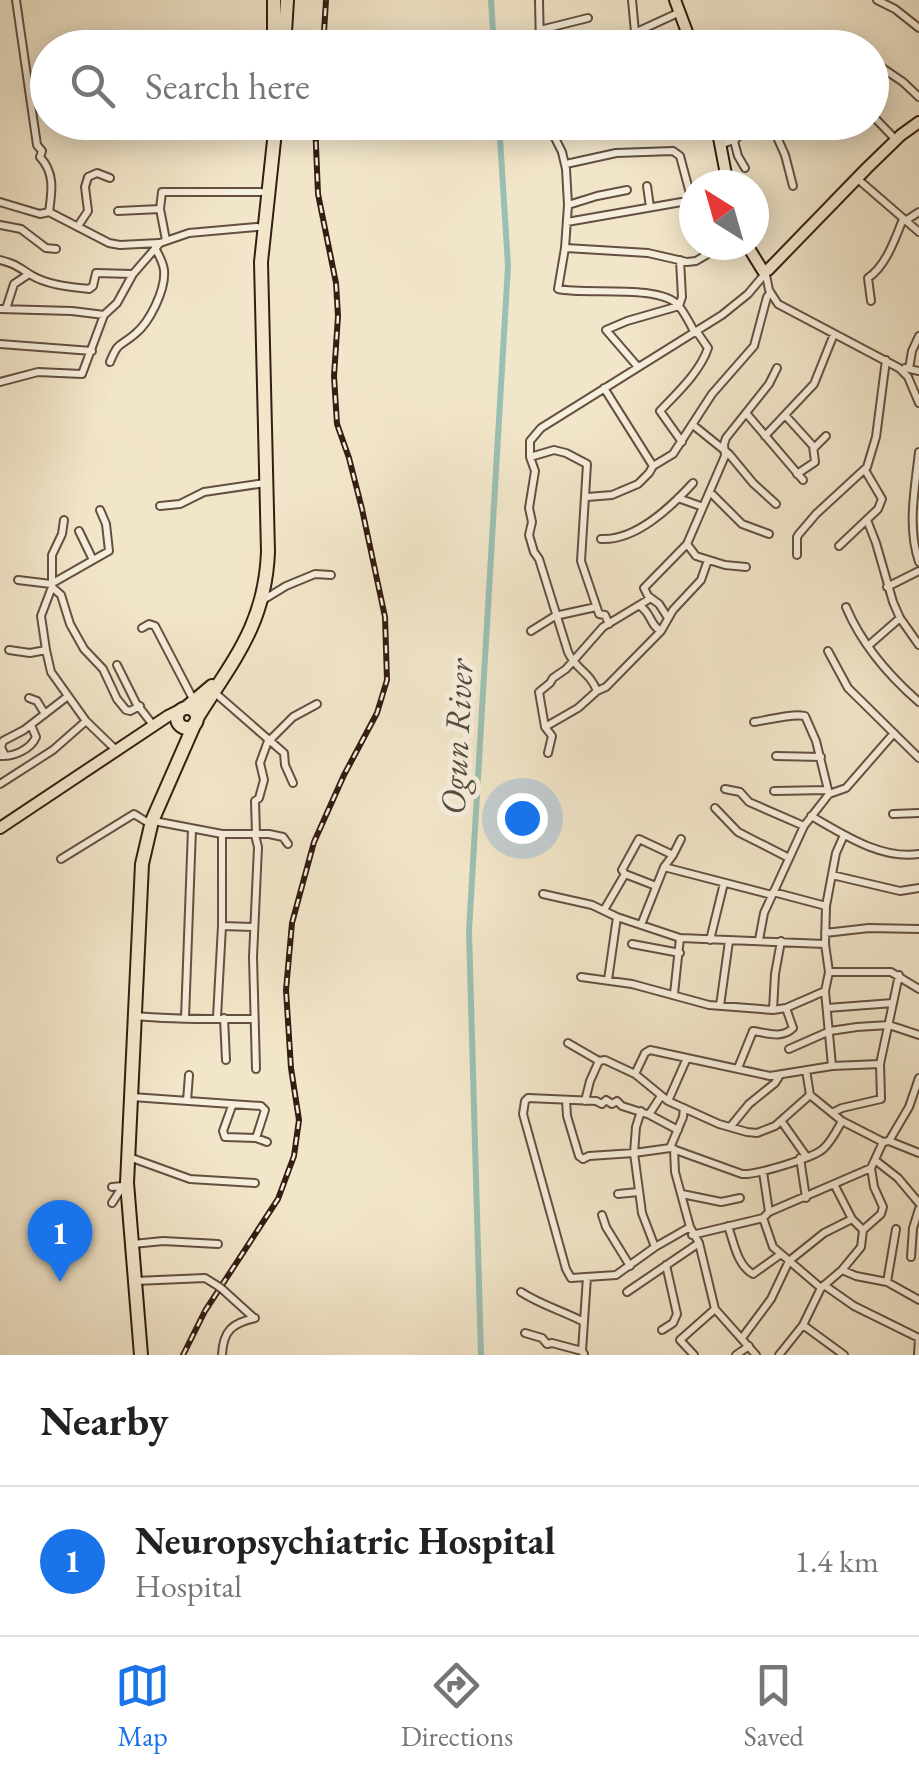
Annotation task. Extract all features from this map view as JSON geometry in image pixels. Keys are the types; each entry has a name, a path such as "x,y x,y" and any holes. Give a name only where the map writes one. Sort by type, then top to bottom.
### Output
{"highway":[{"path":"274,0 274,30"},
{"path":"285,30 286,0"},
{"path":"138,1355 117,1187 137,871 143,836 196,720 246,642 262,601 268,552 257,227 270,140"},
{"path":"258,319 262,199"},
{"path":"138,1355 128,1156 142,864 150,821 178,751 177,719 187,705 212,686 238,648 251,616 265,552 259,335"},
{"path":"179,726 186,730 196,720 196,710 187,705"}],"main road":[{"path":"678,4 688,30"},
{"path":"766,272 896,140 919,124"},
{"path":"766,272 919,124"},
{"path":"717,140 723,170"},
{"path":"719,140 724,170"},
{"path":"758,260 766,272"},
{"path":"0,828 187,705"},
{"path":"157,724 179,726"}],"street":[{"path":"16,0 30,97"},
{"path":"539,0 540,30 588,18"},
{"path":"632,0 636,30"},
{"path":"876,0 919,28"},
{"path":"639,30 678,4"},
{"path":"889,73 919,97"},
{"path":"889,133 896,140"},
{"path":"36,140 53,182 49,212"},
{"path":"557,140 566,164 568,205 560,290 646,293 672,300 708,348 699,368 660,411 682,442"},
{"path":"720,145 734,140 745,168"},
{"path":"779,140 793,186"},
{"path":"566,164 616,153 672,151 677,153 684,170"},
{"path":"78,226 88,211 84,187 88,177 97,173 110,178"},
{"path":"860,181 919,232"},
{"path":"647,186 650,206"},
{"path":"568,205 627,190"},
{"path":"110,362 118,344 136,333 150,315 163,288 160,194 166,191 262,199"},
{"path":"0,202 40,214 49,212 109,243 160,244 204,231 257,227"},
{"path":"566,222 679,202"},
{"path":"118,211 160,208"},
{"path":"872,301 872,274 904,220 919,212"},
{"path":"0,224 21,229 46,248 56,249"},
{"path":"0,382 38,372 82,374 104,315 160,244"},
{"path":"565,248 648,253 679,260"},
{"path":"0,260 18,264 29,274 58,284 89,289 96,273 134,274"},
{"path":"679,306 680,260 698,260"},
{"path":"766,272 773,299 899,368 908,377 919,403"},
{"path":"597,692 592,679 572,662 529,535 535,470 530,441 536,432 696,333 748,294 766,272"},
{"path":"29,274 14,284 3,309 104,315"},
{"path":"586,497 612,495 638,484 652,466 669,458 729,372 754,346 770,293"},
{"path":"638,367 606,330 679,306"},
{"path":"765,436 814,384 834,334"},
{"path":"909,369 919,336"},
{"path":"0,344 92,351"},
{"path":"798,554 797,537 852,478 865,470 876,437 886,360"},
{"path":"668,618 644,588 688,544 726,452 726,438 777,368"},
{"path":"899,368 919,371"},
{"path":"604,388 652,466"},
{"path":"746,413 800,477 815,462 814,448 785,414"},
{"path":"693,425 726,452 776,504"},
{"path":"814,448 826,436"},
{"path":"530,457 559,451 588,466 581,561 599,614 605,615 609,624"},
{"path":"919,452 913,503 919,562"},
{"path":"839,546 878,509 882,500 865,470"},
{"path":"602,539 620,538 650,521 692,483"},
{"path":"160,506 184,503 204,492 265,484"},
{"path":"710,492 742,524 768,534"},
{"path":"678,498 703,507"},
{"path":"52,586 109,550 100,510"},
{"path":"64,520 52,555 52,586 42,616 46,650 51,672 86,721 116,750"},
{"path":"867,520 887,587 900,618 919,645"},
{"path":"80,531 93,560"},
{"path":"688,544 696,556 746,568"},
{"path":"546,728 606,687 661,632 701,580 708,560"},
{"path":"887,587 919,571"},
{"path":"262,601 298,580 315,574 332,575"},
{"path":"18,580 52,586 61,595 84,650 102,669 124,707 130,711 140,706"},
{"path":"548,752 552,736 546,728 539,692 609,624 651,598"},
{"path":"532,631 555,616 596,606"},
{"path":"640,606 661,632"},
{"path":"846,606 886,673 919,702"},
{"path":"868,646 900,618"},
{"path":"142,628 155,626 187,705"},
{"path":"9,650 46,650"},
{"path":"828,650 848,688 918,756"},
{"path":"117,665 136,704 157,724"},
{"path":"213,691 284,753 293,783"},
{"path":"30,725 36,740 18,754 2,756 2,743 68,696"},
{"path":"29,698 37,701 45,714"},
{"path":"256,1069 253,927 258,847 255,801 264,780 260,764 269,740 316,704"},
{"path":"754,722 805,716 815,736 828,792 804,826 789,858 761,924 759,940"},
{"path":"0,784 52,750 86,721"},
{"path":"774,791 843,790 894,733"},
{"path":"776,756 821,757"},
{"path":"725,789 740,792 749,802 804,826"},
{"path":"32,790 40,801"},
{"path":"715,808 738,832 789,858"},
{"path":"893,814 919,813"},
{"path":"61,860 134,814 150,821 222,834 283,837 288,844"},
{"path":"811,816 844,835 889,853 919,854"},
{"path":"185,1018 192,829"},
{"path":"222,834 220,1018 226,1060"},
{"path":"832,1066 824,934 836,853 844,835"},
{"path":"641,925 664,867 681,838"},
{"path":"656,886 622,870 638,840 674,854"},
{"path":"664,867 826,906"},
{"path":"604,910 625,874"},
{"path":"832,875 900,891 919,888"},
{"path":"710,940 724,883"},
{"path":"543,894 585,903 680,938 825,944"},
{"path":"608,980 618,917"},
{"path":"222,926 253,927"},
{"path":"824,934 869,928 918,931"},
{"path":"674,994 680,938"},
{"path":"720,1006 729,941"},
{"path":"773,1010 781,941"},
{"path":"632,944 680,953"},
{"path":"829,972 890,972 919,990"},
{"path":"580,976 720,1006 773,1010 825,991"},
{"path":"832,1112 881,1099 880,1064 899,976"},
{"path":"828,1008 893,1003"},
{"path":"738,1068 753,1031 788,1034 792,1028 786,1008"},
{"path":"134,1016 254,1019"},
{"path":"789,1050 830,1031 890,1026 919,1035"},
{"path":"568,1043 599,1062"},
{"path":"635,1074 650,1050 760,1074 880,1064"},
{"path":"688,1058 665,1098 650,1114 622,1106 618,1101 612,1104 606,1100 602,1104 526,1099 523,1114 571,1278 616,1274 654,1246 691,1230 728,1226 766,1215 871,1168"},
{"path":"585,1101 599,1062 605,1060 635,1074 684,1108 719,1124 756,1133 782,1122 810,1095"},
{"path":"806,1070 810,1095 842,1121 919,1153"},
{"path":"187,1101 189,1075"},
{"path":"730,1127 780,1075"},
{"path":"779,1355 803,1325 823,1286 861,1247 863,1230 881,1214 883,1207 871,1168 909,1107 919,1078"},
{"path":"130,1097 261,1106 264,1110 256,1138"},
{"path":"566,1100 566,1116 582,1159 672,1148 742,1174 763,1172 824,1148 842,1121"},
{"path":"232,1104 223,1134 267,1142"},
{"path":"684,1108 672,1148 691,1230 700,1243 715,1309 756,1355"},
{"path":"644,1112 678,1130"},
{"path":"644,1112 636,1127 634,1154 642,1213 654,1246"},
{"path":"782,1122 803,1157 806,1198"},
{"path":"128,1156 190,1179 255,1183"},
{"path":"875,1160 898,1178 919,1206 911,1257"},
{"path":"763,1172 773,1247 854,1306 919,1339 918,1355"},
{"path":"834,1184 852,1219 863,1230"},
{"path":"112,1203 117,1187"},
{"path":"618,1194 638,1192"},
{"path":"682,1194 721,1202 740,1198"},
{"path":"602,1215 630,1266"},
{"path":"742,1338 771,1299 790,1261 824,1232 852,1219"},
{"path":"728,1226 747,1272 759,1271 782,1254"},
{"path":"888,1282 896,1229"},
{"path":"627,1292 700,1243"},
{"path":"131,1244 218,1244"},
{"path":"662,1330 678,1314 666,1265"},
{"path":"842,1270 888,1282 919,1300"},
{"path":"542,1355 552,1342 583,1353 588,1277"},
{"path":"134,1281 205,1278 220,1288 255,1318 229,1328 222,1355"},
{"path":"521,1292 584,1322"},
{"path":"694,1355 680,1340 715,1309"},
{"path":"803,1325 832,1352 844,1355"},
{"path":"525,1333 542,1338 547,1344"},
{"path":"736,1355 749,1346"}],"waterway":[{"name":"Ogun River","path":"491,0 493,30"},
{"name":"Ogun River","path":"481,1355 469,931 508,266 500,140"}],"railway":[{"path":"324,30 326,0"},
{"path":"183,1355 205,1311 278,1199 294,1156 299,1120 286,990 292,923 314,842 377,713 387,680 385,617 362,509 337,424 336,283 318,194 316,140"}],"place":[{"name":"Neuropsychiatric Hospital","path":"60,1282"}]}
